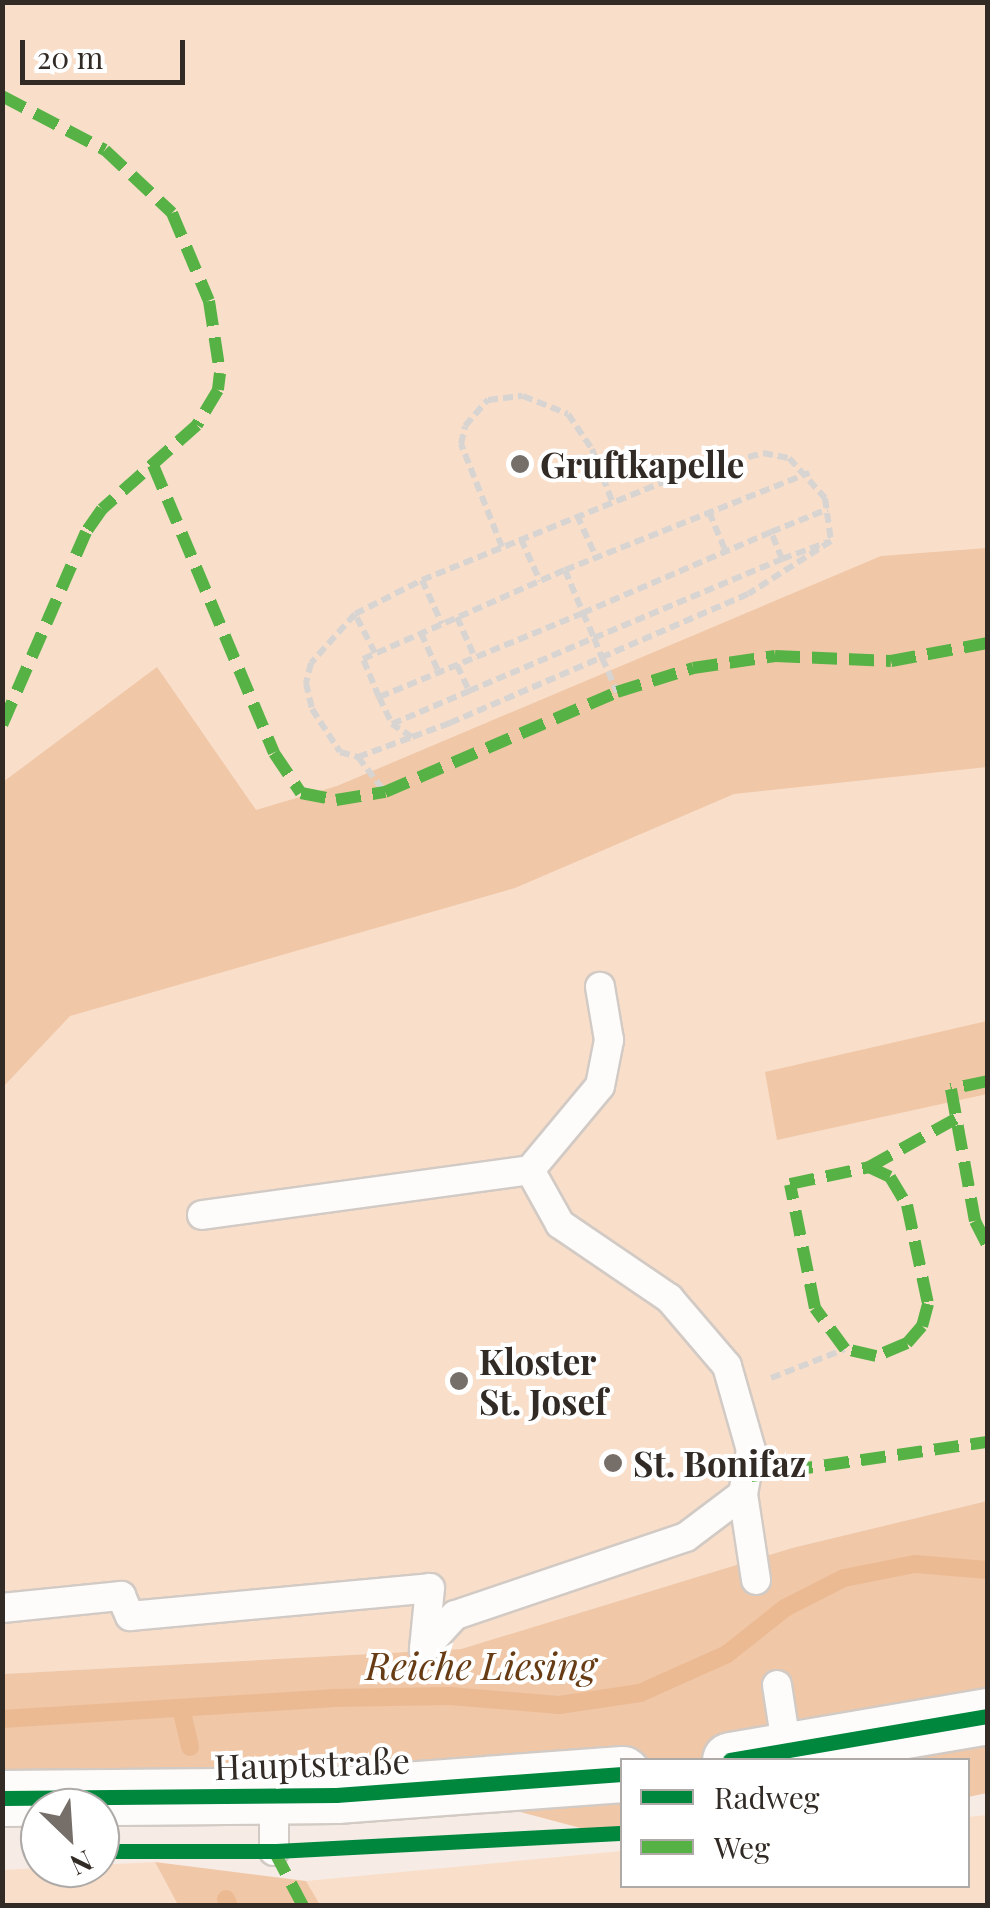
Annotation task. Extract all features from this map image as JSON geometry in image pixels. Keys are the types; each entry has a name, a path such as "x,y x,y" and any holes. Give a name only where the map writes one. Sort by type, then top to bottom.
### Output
{"main road":[{"path":"741,1758 988,1716"},
{"name":"Hauptstraße","path":"2,1798 274,1796 620,1774"}],"lane":[{"path":"202,1215 530,1170 600,1086 609,1040 600,986"},
{"path":"530,1170 560,1224 668,1298 703,1332 738,1391 751,1450 743,1494 756,1580"},
{"path":"2,1608 120,1596 130,1616 430,1588 424,1649 455,1616 686,1537 743,1494"},
{"path":"778,1686 787,1750"},
{"path":"274,1796 274,1851"}],"path":[{"path":"502,546 461,444 465,426 488,400 524,396 568,414 592,449 612,501"},
{"path":"763,453 789,458 808,473 828,509 832,541 748,594 358,757 340,752 324,735 306,683 330,637 355,614 422,580 612,501 763,453"},
{"path":"412,737 392,724 363,659 596,557 808,473"},
{"path":"379,696 828,509"},
{"path":"709,512 726,552"},
{"path":"578,514 596,557"},
{"path":"771,532 782,559"},
{"path":"521,539 540,581"},
{"path":"392,724 832,541"},
{"path":"565,570 616,692"},
{"path":"422,580 442,624"},
{"path":"355,614 376,653"},
{"path":"458,617 475,658"},
{"path":"421,633 439,672"},
{"path":"457,665 469,691"},
{"path":"358,757 385,792"},
{"path":"738,1391 845,1349"}],"shaded area":[{"path":"3,3 987,3 987,1501 792,1548 461,1649 3,1674"},
{"path":"987,548 987,767 734,794 515,888 70,1016 3,1087 3,782 157,667 256,810 337,786 881,556"},
{"path":"987,1021 987,1094 777,1140 765,1072"},
{"path":"987,1501 987,1793 970,1797 970,1758 620,1758 620,1838 378,1774 120,1801 120,1788 20,1788 20,1811 3,1813 3,1674 461,1649 792,1548"},
{"path":"987,1815 987,1905 320,1906 306,1881 620,1851 620,1888 970,1888 970,1817"},
{"path":"155,1862 178,1905 3,1905 2,1870 20,1869 20,1888 120,1888 120,1864"},
{"path":"155,1862 306,1881 320,1905 178,1905"}],"waterway":[{"name":"Reiche Liesing","path":"2,1719 332,1698 450,1696 559,1705 640,1693 727,1654 785,1608 844,1578 915,1564 988,1570"},
{"path":"182,1712 190,1747"},
{"path":"226,1899 229,1906"}],"marked path":[{"path":"2,96 105,150 172,213 209,301 220,373 218,390 197,425 102,509 86,532 2,725"},
{"path":"153,465 274,753 301,793 336,800 385,792 617,692 693,668 775,656 891,661 988,643"},
{"path":"988,1081 951,1089 975,1221 988,1247"},
{"path":"869,1167 957,1118"},
{"path":"869,1167 890,1177 907,1205 928,1304 922,1326 907,1343 876,1356 845,1349 815,1308 790,1184 869,1167"},
{"path":"751,1476 988,1442"},
{"path":"274,1851 303,1906"}],"cycle path":[{"path":"742,1758 988,1716"},
{"path":"2,1798 336,1795 620,1774"},
{"path":"120,1851 274,1851 620,1833"}],"place":[{"name":"Gruftkapelle","path":"520,464"},
{"name":"Kloster St. Josef","path":"459,1381"},
{"name":"St. Bonifaz","path":"613,1463"}]}
